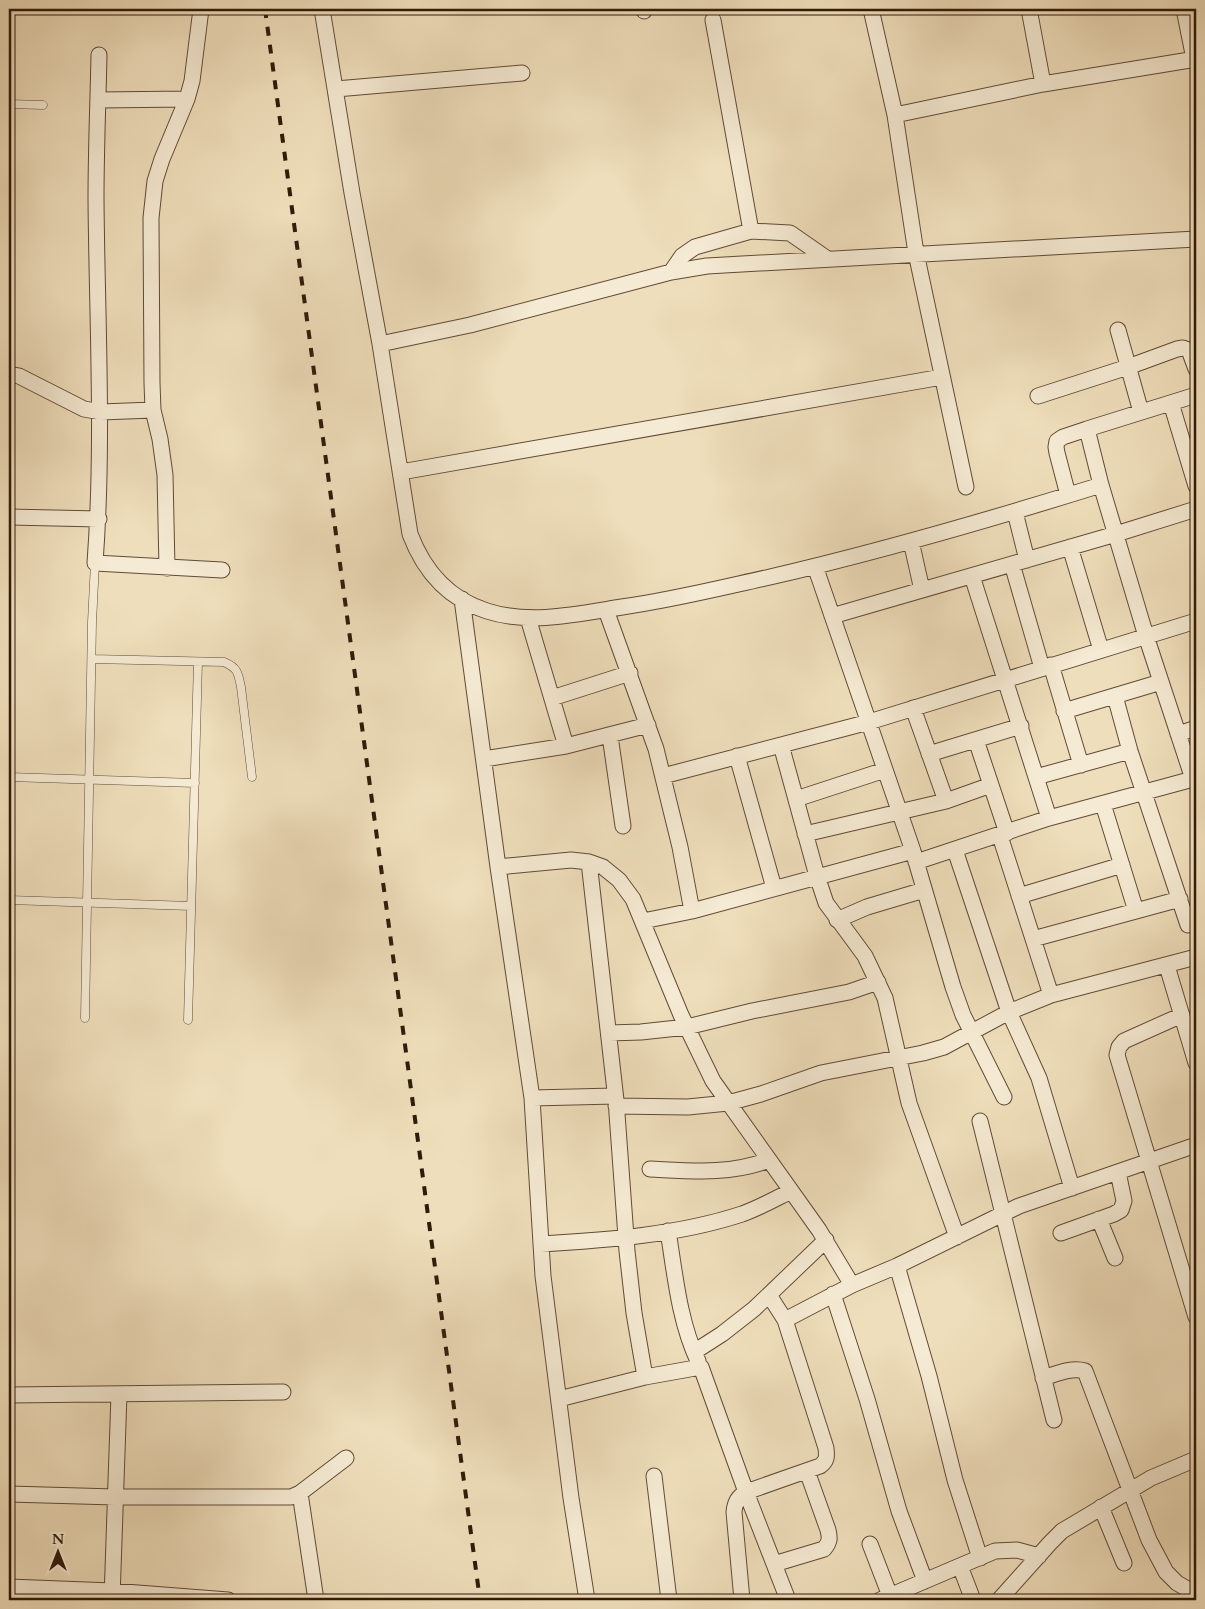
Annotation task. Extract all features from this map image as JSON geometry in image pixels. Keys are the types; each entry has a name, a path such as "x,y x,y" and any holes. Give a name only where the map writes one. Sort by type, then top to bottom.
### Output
{"street":[{"path":"168,568 164,475 160,439 153,410 151,218 155,181 192,81 201,9"},
{"path":"322,9 352,193 380,344 410,534 426,567 441,585 462,600 486,611 528,618 606,610 669,600 815,566 911,541 1015,512 1101,485"},
{"path":"871,9 895,115 916,253 966,487"},
{"path":"1029,9 1043,84"},
{"path":"895,115 1043,84 1195,59 1184,9"},
{"path":"713,20 751,231"},
{"path":"99,55 96,200 101,412 99,519 95,563 222,570"},
{"path":"336,89 522,73"},
{"path":"98,100 187,98"},
{"path":"671,272 682,256 695,247 751,231 790,233 826,258"},
{"path":"380,344 470,325 671,272 707,266 1196,239"},
{"path":"1118,330 1141,412"},
{"path":"1038,396 1184,348 1189,350 1192,355 1196,368"},
{"path":"9,374 19,376 74,405 101,412 153,410"},
{"path":"401,472 942,377"},
{"path":"1068,495 1057,453 1057,441 1063,437 1196,396"},
{"path":"1171,403 1196,486"},
{"path":"643,921 692,911 817,876 955,850 1049,818 1144,793 1195,782 1146,636 1101,485 1088,429"},
{"path":"832,616 1196,509"},
{"path":"1015,512 1027,560"},
{"path":"9,516 99,519"},
{"path":"911,541 922,590"},
{"path":"1070,547 1101,650"},
{"path":"1012,564 1081,765"},
{"path":"815,566 914,857 953,987 971,1033 1004,1096"},
{"path":"972,576 1049,818"},
{"path":"462,600 498,867 532,1098 543,1276 571,1498 587,1600"},
{"path":"606,610 656,749 680,847 692,911"},
{"path":"528,618 566,746"},
{"path":"663,776 869,722 1196,621"},
{"path":"552,698 630,673"},
{"path":"1064,711 1161,682"},
{"path":"1115,696 1130,751 1188,925"},
{"path":"913,708 946,801"},
{"path":"484,759 566,746 648,725"},
{"path":"929,754 1020,726"},
{"path":"1178,734 1196,728"},
{"path":"610,736 623,826"},
{"path":"976,740 991,785 1019,896 1051,995"},
{"path":"781,745 826,903 865,956 885,998 909,1103 957,1237"},
{"path":"1036,777 1130,751"},
{"path":"737,756 774,888"},
{"path":"796,799 885,770"},
{"path":"806,834 946,801 991,785"},
{"path":"1104,804 1136,911"},
{"path":"955,850 1008,1012 1039,1078 1072,1188"},
{"path":"498,867 571,860 590,862 602,867 619,880 633,899 687,1026 713,1081 826,1240 852,1285"},
{"path":"590,862 616,1101 626,1237 634,1313 645,1377"},
{"path":"1019,896 1122,865"},
{"path":"837,920 866,907 924,890"},
{"path":"1033,939 1180,899"},
{"path":"532,1098 616,1101 688,1107 728,1103 761,1094 821,1073 923,1053 944,1047 1008,1012 1051,995 1196,958"},
{"path":"1167,966 1196,1064"},
{"path":"609,1033 641,1032 687,1026 848,992 878,982"},
{"path":"1182,1015 1124,1041 1119,1047 1118,1055 1150,1161 1190,1275 1196,1317"},
{"path":"980,1122 1054,1420"},
{"path":"785,1320 833,1294 897,1266 1019,1206 1196,1145"},
{"path":"650,1169 733,1170 769,1160"},
{"path":"1061,1233 1121,1210 1124,1201 1118,1172"},
{"path":"541,1244 626,1237 709,1224 744,1214 791,1191"},
{"path":"1099,1219 1115,1258"},
{"path":"668,1231 676,1284 685,1325 788,1600"},
{"path":"694,1352 741,1319 826,1240"},
{"path":"897,1266 932,1386 955,1480 980,1558"},
{"path":"833,1294 867,1399 899,1510 925,1581"},
{"path":"742,1600 734,1512 735,1503 739,1496 820,1466 825,1462 827,1456 785,1320 769,1295"},
{"path":"559,1399 645,1377 701,1367"},
{"path":"1043,1378 1069,1370 1078,1369 1085,1371 1150,1540 1166,1572 1177,1583 1193,1594"},
{"path":"9,1394 283,1392"},
{"path":"112,1596 119,1394"},
{"path":"9,1494 114,1498 291,1497 300,1493 346,1458"},
{"path":"999,1600 1062,1531 1151,1478 1196,1459"},
{"path":"774,1564 824,1549 829,1544 828,1530 807,1471"},
{"path":"654,1476 670,1600"},
{"path":"300,1493 316,1600"},
{"path":"1101,1507 1124,1563"},
{"path":"870,1544 885,1598 996,1551 1017,1550 1039,1556"},
{"path":"960,1566 973,1600"},
{"path":"9,1587 112,1596 228,1600"}],"lane":[{"path":"9,104 43,105"},
{"path":"85,1018 95,563"},
{"path":"92,659 224,662 233,666 238,674 252,777"},
{"path":"188,1020 198,662"},
{"path":"9,778 195,783"},
{"path":"9,900 191,906"}],"railway":[{"path":"265,9 480,1600"}]}
